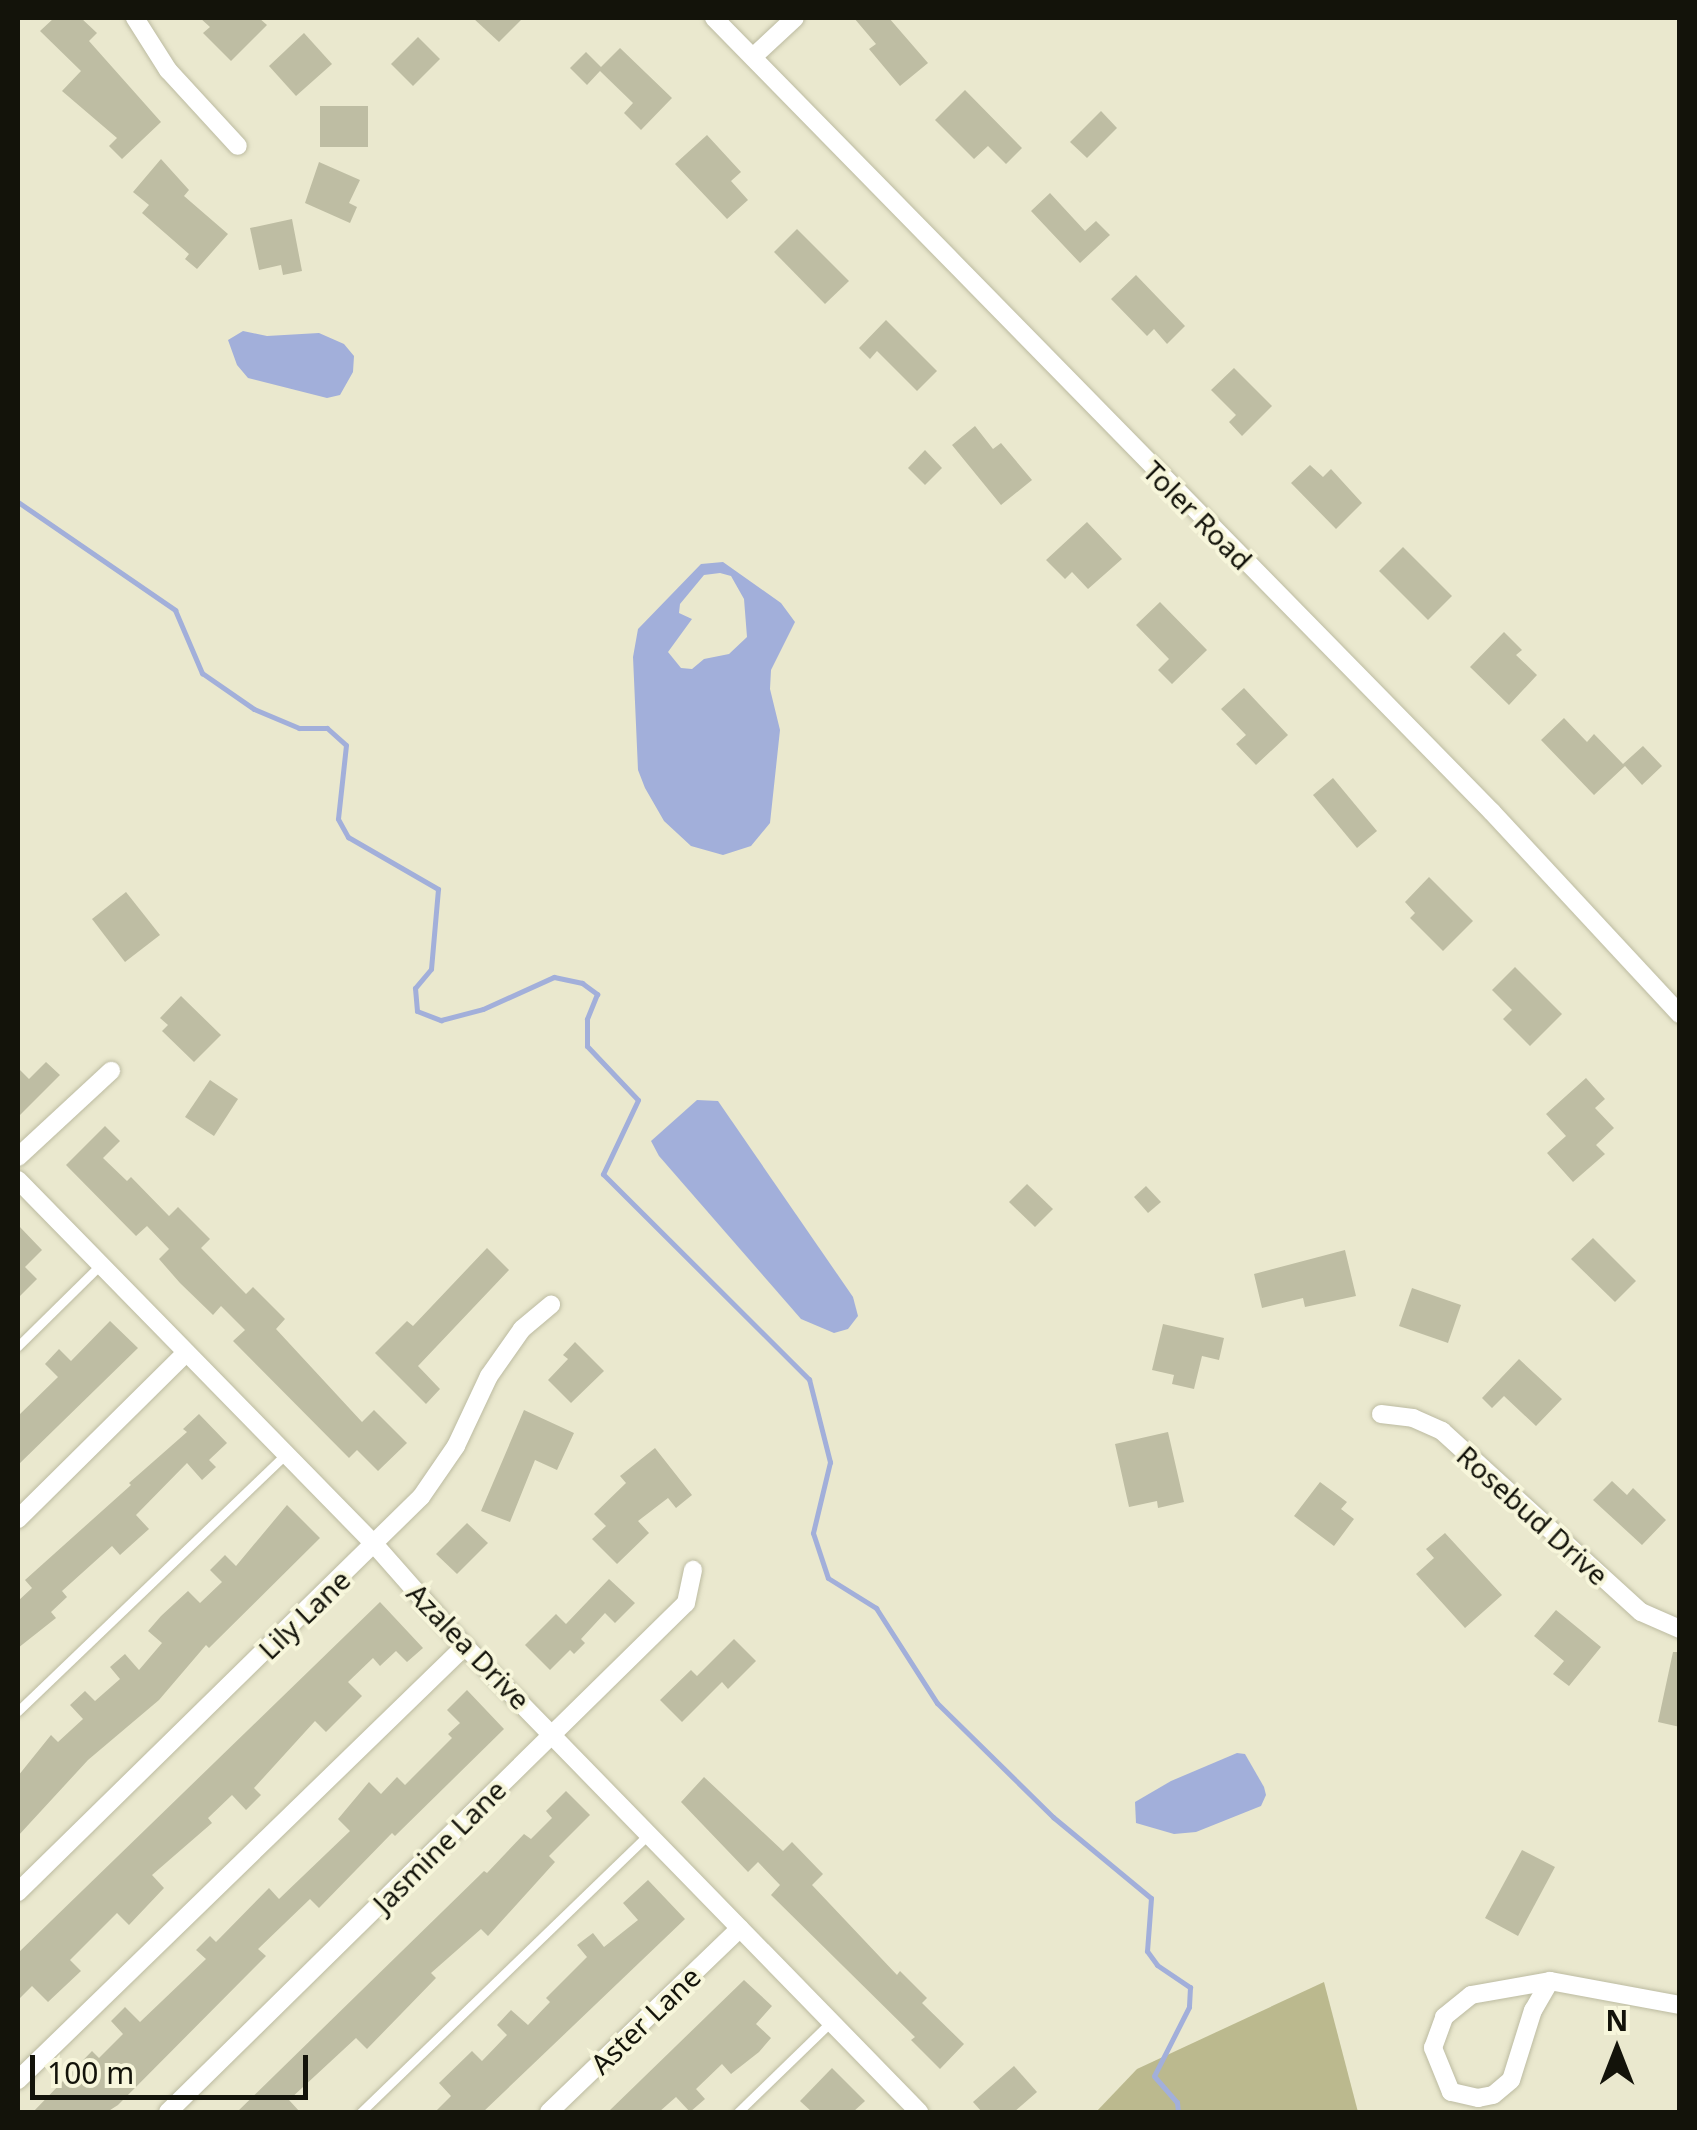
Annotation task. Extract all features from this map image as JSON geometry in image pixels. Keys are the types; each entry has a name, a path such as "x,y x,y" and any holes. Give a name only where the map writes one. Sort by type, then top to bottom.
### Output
{"street":[{"path":"135,18 168,70 238,146"},
{"name":"Toler Road","path":"714,18 1492,812 1680,1014"},
{"path":"754,56 795,18"},
{"path":"18,1157 111,1072"},
{"name":"Azalea Drive","path":"18,1180 375,1544 465,1646 918,2112"},
{"name":"Lily Lane","path":"18,1892 421,1497 456,1446 489,1376 522,1328 551,1305"},
{"path":"18,1520 186,1353"},
{"name":"Rosebud Drive","path":"1382,1414 1413,1418 1442,1432 1641,1612 1680,1629"},
{"name":"Jasmine Lane","path":"168,2112 686,1603 693,1570"},
{"path":"18,2080 465,1646"},
{"name":"Aster Lane","path":"549,2112 740,1928"},
{"path":"1550,1981 1533,2010 1511,2080 1494,2095 1462,2097 1450,2092 1434,2048 1444,2017 1471,1994 1550,1981 1680,2005"}],"lane":[{"path":"18,1346 100,1265"},
{"path":"18,1711 286,1454"},
{"path":"360,2112 650,1834"},
{"path":"738,2112 831,2022"}],"shaded area":[{"path":"1324,1982 1358,2112 1096,2112 1137,2069"}],"water":[{"path":"243,331 267,336 319,333 344,344 354,356 353,372 340,395 327,398 248,378 237,365 228,340"},
{"path":"723,562 781,603 795,622 771,670 770,689 780,730 770,823 751,846 723,855 691,846 664,821 638,770 633,657 638,629 701,564","holes":["704,575 731,576 744,599 747,637 729,654 704,659 692,669 681,668 668,652 692,619 679,613 680,604"]},
{"path":"697,1100 718,1101 853,1297 858,1316 848,1329 834,1333 801,1319 659,1156 651,1141"},
{"path":"1237,1753 1245,1754 1264,1787 1266,1795 1261,1806 1196,1832 1174,1834 1136,1823 1135,1802 1171,1781"}],"building":[{"path":"54,18 81,18 97,33 89,41 161,122 122,159 109,146 117,138 62,91 81,71 40,31"},
{"path":"200,18 259,18 267,25 231,61 203,33 210,27"},
{"path":"473,18 523,18 499,42"},
{"path":"854,18 889,18 928,63 900,86 869,49 876,44"},
{"path":"304,33 332,64 296,96 269,66"},
{"path":"418,37 440,59 413,86 391,64"},
{"path":"620,48 672,98 641,130 624,113 633,103 600,71 587,85 570,68 586,52 601,67"},
{"path":"965,90 1022,148 1006,164 988,146 974,159 935,120"},
{"path":"320,106 368,106 368,147 320,147"},
{"path":"1101,111 1117,128 1087,158 1070,142"},
{"path":"707,135 741,172 731,181 748,200 727,219 675,164"},
{"path":"161,159 189,190 184,196 228,234 197,269 185,259 189,254 142,213 149,205 133,192"},
{"path":"319,162 360,180 349,203 357,207 350,223 305,203"},
{"path":"1050,193 1085,231 1096,221 1110,235 1080,263 1031,211"},
{"path":"292,219 302,271 283,275 281,265 259,270 250,228"},
{"path":"797,229 849,281 825,304 774,252"},
{"path":"1136,275 1185,326 1167,344 1154,329 1147,336 1111,299"},
{"path":"886,320 937,371 917,391 877,351 870,359 859,348"},
{"path":"1234,368 1272,406 1242,436 1229,422 1236,415 1211,390"},
{"path":"975,426 993,449 1001,443 1032,480 1001,505 952,445"},
{"path":"925,450 942,468 925,485 908,468"},
{"path":"1310,465 1323,477 1331,469 1362,503 1336,529 1291,483"},
{"path":"1087,522 1122,559 1088,589 1072,572 1065,579 1046,560"},
{"path":"1403,547 1452,596 1428,620 1379,571"},
{"path":"1160,602 1207,650 1172,684 1158,670 1169,659 1136,625"},
{"path":"1504,632 1522,650 1516,655 1537,675 1509,705 1470,667"},
{"path":"1244,688 1288,735 1256,765 1236,744 1246,735 1221,709"},
{"path":"1564,718 1587,742 1594,734 1623,764 1643,746 1662,766 1642,785 1625,766 1594,795 1541,740"},
{"path":"1333,778 1377,831 1357,848 1313,795"},
{"path":"1429,877 1473,921 1443,951 1410,918 1415,913 1405,902"},
{"path":"126,892 160,935 125,962 92,919"},
{"path":"1515,967 1562,1014 1530,1046 1503,1019 1512,1010 1492,990"},
{"path":"181,996 221,1035 194,1062 162,1031 168,1025 160,1018"},
{"path":"46,1062 60,1075 18,1117 18,1068 29,1079"},
{"path":"1586,1078 1605,1099 1595,1108 1614,1128 1596,1145 1605,1154 1573,1182 1547,1153 1566,1136 1546,1114"},
{"path":"210,1080 238,1099 214,1136 185,1117"},
{"path":"105,1126 120,1141 103,1158 127,1181 131,1177 169,1216 178,1207 210,1239 201,1248 246,1294 253,1287 285,1319 276,1329 362,1422 374,1410 407,1443 378,1471 357,1450 349,1458 233,1341 245,1330 221,1306 213,1315 180,1283 159,1259 169,1249 147,1226 136,1236 66,1165"},
{"path":"1027,1184 1053,1209 1035,1227 1009,1202"},
{"path":"1146,1186 1161,1202 1148,1213 1134,1197"},
{"path":"18,1225 42,1250 25,1267 37,1279 18,1298"},
{"path":"1593,1238 1636,1281 1615,1302 1571,1259"},
{"path":"487,1248 509,1270 418,1366 440,1389 426,1404 375,1353 407,1321 413,1326"},
{"path":"1345,1250 1356,1296 1305,1307 1303,1298 1262,1308 1254,1274"},
{"path":"1412,1288 1461,1305 1448,1343 1399,1326"},
{"path":"110,1321 138,1348 18,1465 18,1416 58,1377 45,1364 59,1349 71,1361"},
{"path":"1163,1324 1224,1338 1219,1360 1202,1356 1194,1389 1172,1384 1174,1375 1152,1370"},
{"path":"575,1342 604,1371 571,1403 548,1380 568,1359 563,1355"},
{"path":"1519,1359 1562,1399 1536,1426 1504,1396 1492,1408 1482,1398"},
{"path":"524,1410 574,1433 557,1470 535,1460 510,1522 481,1511"},
{"path":"199,1414 227,1443 209,1460 216,1467 202,1480 187,1463 136,1515 149,1529 120,1555 112,1546 62,1591 67,1597 51,1612 56,1618 18,1648 18,1601 32,1588 25,1580 187,1432 183,1429"},
{"path":"1168,1432 1184,1502 1158,1508 1157,1501 1129,1507 1115,1444"},
{"path":"655,1448 692,1495 676,1508 668,1498 638,1521 649,1533 617,1564 592,1539 606,1526 594,1514 626,1483 620,1476"},
{"path":"1612,1481 1627,1495 1633,1488 1666,1520 1642,1545 1593,1500"},
{"path":"1320,1482 1347,1502 1341,1509 1354,1519 1334,1546 1294,1516"},
{"path":"287,1505 320,1538 209,1648 206,1645 159,1700 88,1760 18,1836 18,1776 51,1735 58,1742 83,1719 70,1705 85,1691 95,1701 120,1679 110,1667 125,1654 139,1670 162,1643 148,1631 161,1616 188,1591 200,1603 222,1582 210,1570 225,1555 236,1566"},
{"path":"467,1523 488,1543 457,1574 436,1554"},
{"path":"1445,1533 1502,1595 1465,1628 1416,1574 1434,1558 1426,1549"},
{"path":"609,1579 635,1603 615,1623 605,1613 581,1639 585,1643 574,1654 570,1650 550,1670 525,1645 556,1614 566,1624"},
{"path":"380,1602 423,1648 407,1662 396,1651 380,1666 373,1658 348,1682 362,1696 326,1732 315,1721 254,1788 261,1795 246,1810 232,1795 208,1818 212,1823 152,1875 164,1888 129,1925 117,1913 70,1960 81,1971 48,2002 32,1986 18,2000 18,1953"},
{"path":"1556,1610 1601,1647 1569,1686 1553,1674 1564,1661 1534,1636"},
{"path":"734,1639 756,1661 728,1689 722,1682 682,1722 660,1700 691,1670 697,1676"},
{"path":"1673,1652 1680,1652 1680,1727 1658,1722"},
{"path":"467,1690 504,1729 395,1836 392,1833 319,1908 310,1899 258,1949 266,1956 118,2105 107,2112 33,2112 92,2051 99,2058 123,2034 111,2021 125,2007 140,2022 206,1959 196,1950 210,1936 216,1942 269,1888 279,1899 350,1831 338,1819 369,1782 381,1794 397,1777 405,1785 452,1738 448,1734 460,1723 447,1710"},
{"path":"704,1777 783,1851 792,1842 823,1874 812,1885 897,1975 900,1971 927,1998 922,2003 964,2044 940,2069 911,2040 915,2037 771,1895 780,1885 758,1862 748,1872 681,1802"},
{"path":"566,1791 590,1815 549,1856 555,1862 488,1936 481,1929 431,1973 436,1978 367,2049 356,2038 289,2100 300,2112 237,2112 484,1871 487,1873 524,1834 531,1839 552,1818 546,1811"},
{"path":"1522,1850 1555,1867 1518,1936 1485,1918"},
{"path":"648,1880 685,1919 483,2112 435,2112 451,2096 439,2083 472,2051 482,2061 507,2035 497,2025 511,2010 528,2025 550,2002 546,1998 587,1957 577,1945 593,1933 604,1947 638,1920 623,1903"},
{"path":"744,1980 772,2006 756,2024 771,2038 759,2052 731,2074 722,2064 696,2089 705,2099 690,2112 676,2097 659,2112 608,2112"},
{"path":"1014,2066 1037,2092 1014,2112 982,2112 973,2102"},
{"path":"832,2068 865,2101 853,2112 812,2112 800,2101"}],"waterway":[{"path":"18,502 175,610 202,673 254,709 299,728 327,728 346,745 338,819 348,837 438,889 431,969 415,988 417,1011 441,1020 483,1009 554,977 582,983 597,994 587,1019 587,1046 638,1100 603,1174 809,1379 830,1462 813,1533 828,1578 876,1608 937,1703 1053,1817 1151,1898 1147,1951 1157,1965 1190,1987 1189,2007 1154,2076 1177,2102 1178,2112"}]}
